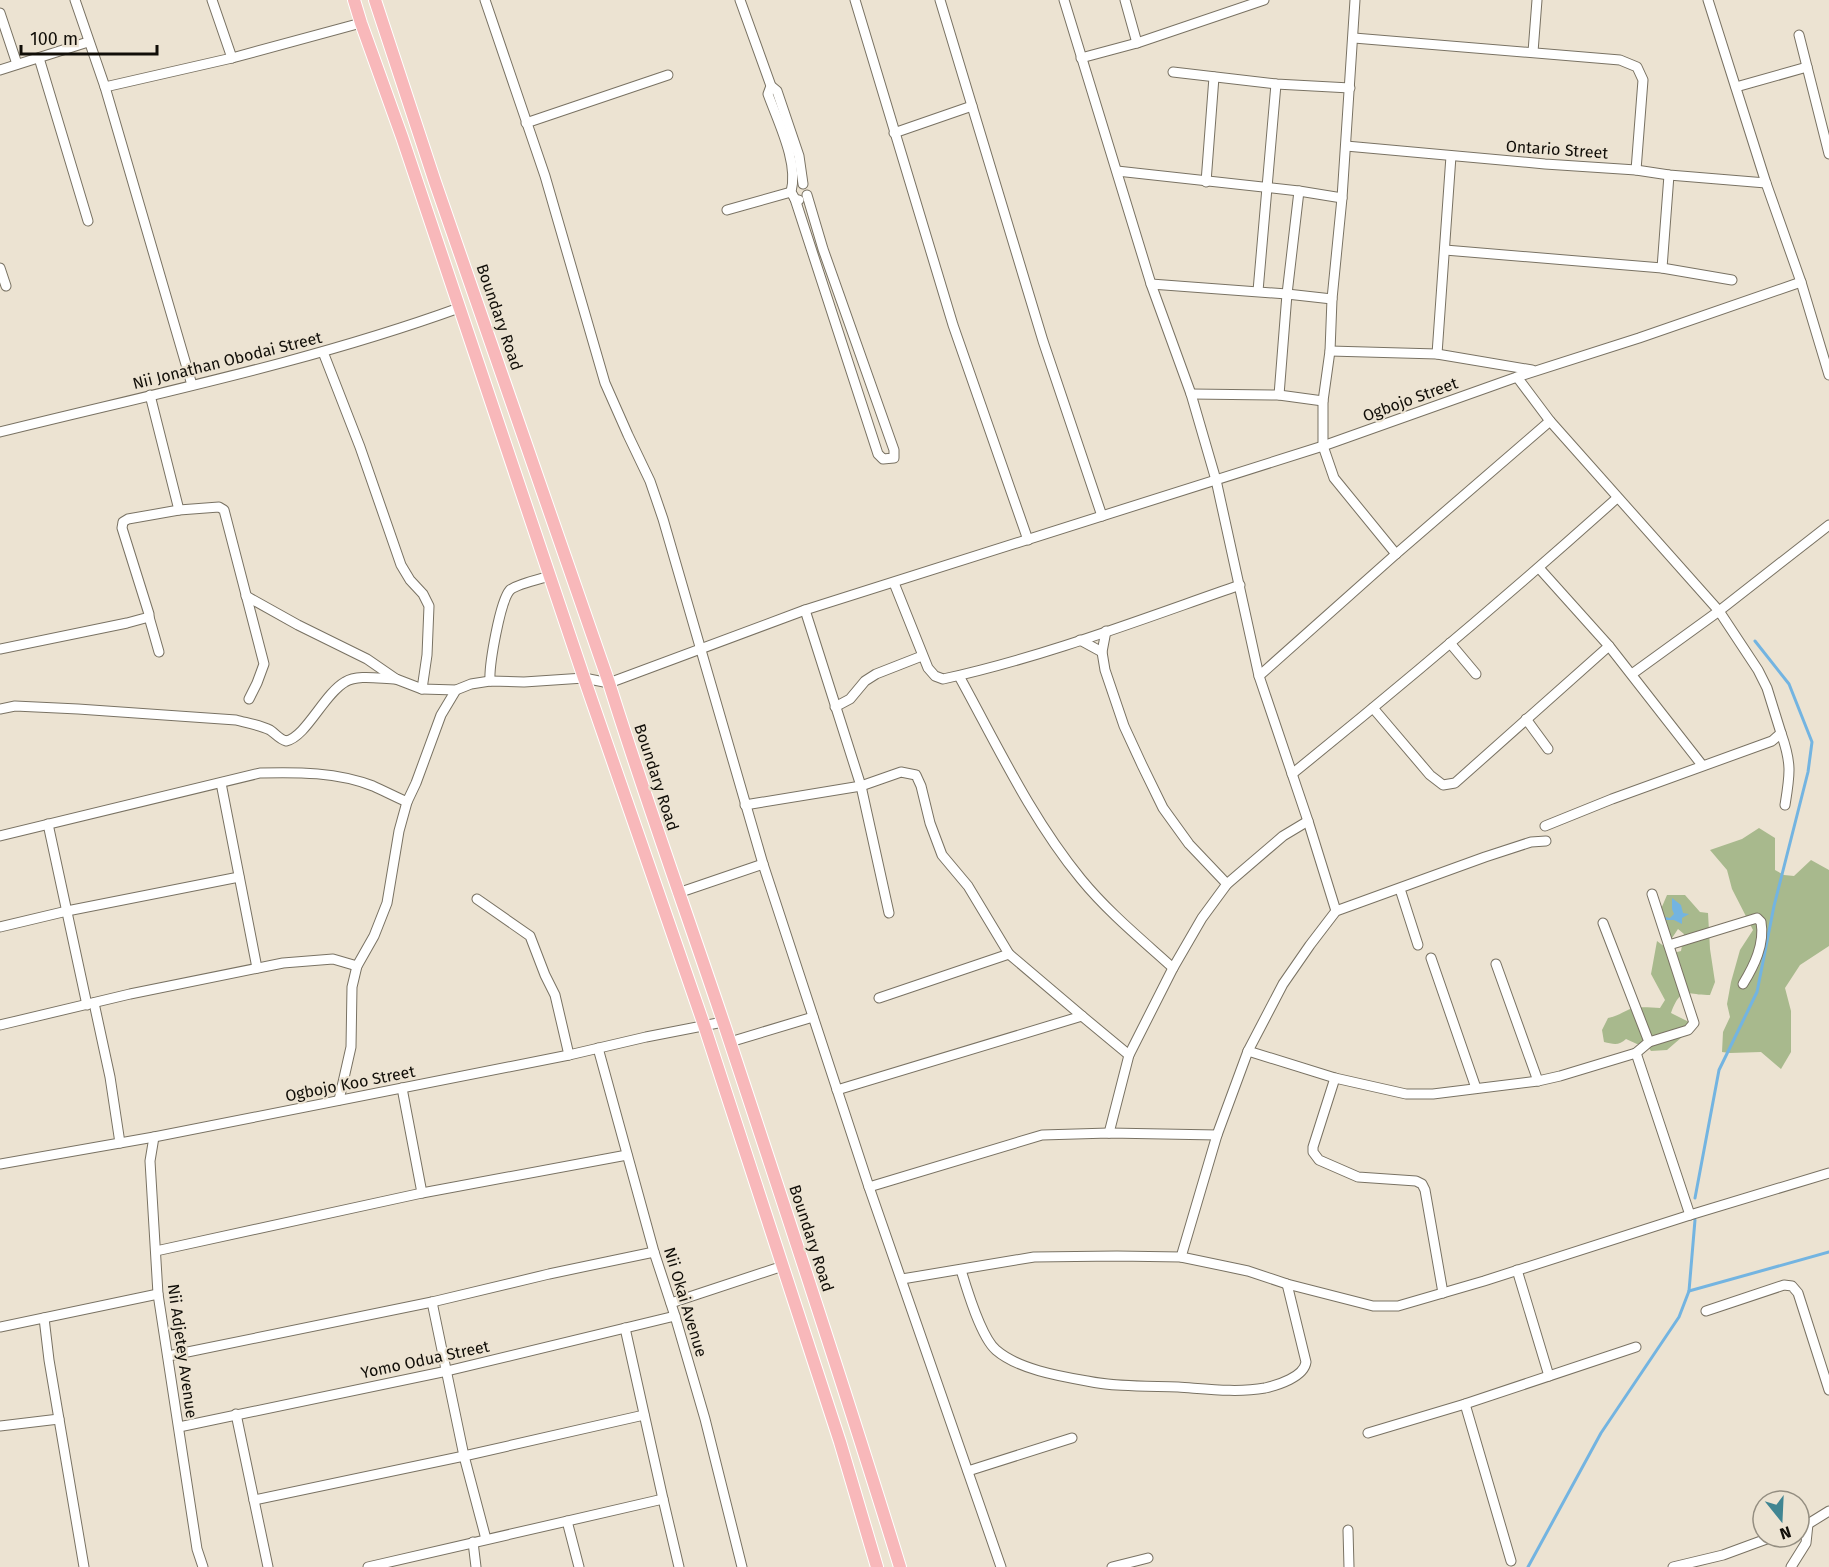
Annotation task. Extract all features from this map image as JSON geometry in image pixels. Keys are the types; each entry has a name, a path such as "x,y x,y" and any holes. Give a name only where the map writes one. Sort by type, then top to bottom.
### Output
{"main road":[{"path":"354,0 704,1025 840,1442 877,1567"},
{"name":"Boundary Road","path":"375,0 730,1042 900,1567"}],"street":[{"path":"75,0 105,87 192,385"},
{"path":"212,0 232,58"},
{"path":"485,0 564,238 605,383 650,481 663,519 763,864 869,1187 1001,1567"},
{"path":"740,0 771,86 768,94 790,156 796,190 878,454 883,459 894,458 894,450 823,249 807,195 804,198 796,190"},
{"path":"855,0 953,325 1028,540"},
{"path":"940,0 1043,341 1102,516"},
{"path":"1064,0 1151,284 1191,394 1216,480 1259,676 1336,910"},
{"path":"1125,0 1137,43"},
{"path":"1081,58 1137,43 1249,2 1264,0"},
{"path":"1355,0 1330,351 1323,401 1323,446 1334,478 1396,554"},
{"path":"1533,52 1537,0"},
{"path":"1708,0 1766,183 1801,282 1829,375"},
{"path":"0,13 17,64"},
{"path":"105,87 232,58 361,23"},
{"path":"1799,35 1829,154"},
{"path":"1354,38 1620,60 1637,67 1643,80 1636,170"},
{"path":"0,69 88,42"},
{"path":"39,58 88,221"},
{"path":"1736,87 1808,67"},
{"path":"1173,72 1276,84 1350,88"},
{"path":"526,123 668,75"},
{"path":"1206,182 1214,77"},
{"path":"1258,291 1276,84"},
{"path":"894,133 972,106"},
{"name":"Ontario Street","path":"1346,146 1766,183"},
{"path":"1437,354 1451,156"},
{"path":"1117,171 1299,191 1342,198"},
{"path":"1662,268 1669,175"},
{"path":"727,210 796,190"},
{"path":"1279,395 1287,294 1299,191"},
{"path":"1445,250 1662,268 1732,280"},
{"path":"0,268 6,286"},
{"name":"Ogbojo Street","path":"609,683 805,610 1323,446 1517,376 1801,282"},
{"path":"1151,284 1258,291 1332,299"},
{"name":"Nii Jonathan Obodai Street","path":"0,432 323,352 459,308"},
{"path":"1330,351 1437,354 1537,371"},
{"path":"323,352 360,447 401,565 410,580 423,594 429,606 422,689"},
{"path":"1517,376 1550,421 1719,611 1758,670 1767,687 1789,754 1790,769 1785,805"},
{"path":"1191,394 1279,395 1323,401"},
{"path":"150,395 179,510"},
{"path":"1259,676 1550,421"},
{"path":"1292,774 1539,568 1617,498"},
{"path":"159,652 122,528 123,522 128,519 179,510 219,507 224,510 264,664 249,699"},
{"path":"1632,674 1719,611 1829,525"},
{"path":"1539,568 1609,646 1702,765"},
{"path":"490,681 490,659 509,591 550,576"},
{"path":"894,583 928,668 935,676 943,680 1106,632 1240,585"},
{"path":"246,596 367,659 396,679 422,689 456,690 471,684 490,681 524,682 584,678 609,683"},
{"path":"805,610 861,786 889,913"},
{"path":"0,649 148,617"},
{"path":"1106,632 1102,652 1107,678 1124,726 1163,808 1189,844 1227,884"},
{"path":"1080,640 1102,652"},
{"path":"1450,643 1476,674"},
{"path":"1373,708 1430,775 1443,784 1455,783 1609,646"},
{"path":"835,707 850,699 865,681 876,674 922,656"},
{"path":"959,676 1019,786 1057,847 1110,910 1173,968"},
{"path":"0,709 15,706 236,720 258,725 286,741 296,737 317,712 325,698 346,681 363,678 396,679"},
{"path":"339,1100 351,1047 352,987 357,966 374,936 387,903 399,831 407,802 417,783 441,715 456,690"},
{"path":"1526,719 1548,749"},
{"path":"1545,826 1702,765 1773,741 1781,733"},
{"path":"745,805 861,786 901,772 916,775 930,824 942,855 968,886 1008,954 1129,1054"},
{"path":"0,836 260,773 318,774 339,777 372,786 407,802"},
{"path":"221,783 257,968"},
{"path":"1109,1133 1129,1054 1173,968 1202,918 1227,884 1282,836 1308,821"},
{"path":"48,824 67,911 110,1077 120,1143"},
{"path":"1181,1257 1217,1135 1248,1051 1283,984 1336,910 1485,857 1531,842 1546,840"},
{"path":"678,892 763,864"},
{"path":"0,927 67,911 239,877"},
{"path":"1400,889 1418,945"},
{"path":"1248,1051 1335,1078 1406,1094 1433,1094 1538,1081 1636,1053 1649,1042 1688,1030 1694,1023 1652,894"},
{"path":"477,899 530,936 555,995 569,1055"},
{"path":"1669,945 1757,918 1761,922 1762,930 1757,958 1743,984"},
{"path":"1603,923 1649,1042"},
{"path":"879,998 1008,954"},
{"path":"0,1025 130,994 257,968 322,958 343,960 357,966"},
{"path":"1431,958 1476,1088"},
{"path":"1496,964 1538,1081"},
{"path":"837,1090 1082,1016"},
{"path":"730,1042 813,1017"},
{"name":"Ogbojo Koo Street","path":"0,1164 154,1137 569,1055 723,1022"},
{"name":"Nii Okai Avenue","path":"598,1048 654,1252 705,1419 742,1567"},
{"path":"1636,1053 1690,1215"},
{"path":"1335,1078 1313,1147 1316,1156 1358,1177 1416,1181 1422,1184 1425,1190 1443,1293"},
{"path":"402,1088 422,1192"},
{"path":"869,1187 1041,1135 1109,1133 1217,1135"},
{"name":"Nii Adjetey Avenue","path":"154,1137 150,1161 158,1294 197,1549 203,1567"},
{"path":"156,1251 422,1192 627,1155"},
{"path":"902,1279 1034,1257 1181,1257 1248,1271 1287,1284 1372,1306 1398,1306 1829,1173"},
{"path":"168,1356 432,1302 654,1252"},
{"path":"671,1303 783,1266"},
{"path":"961,1270 980,1323 992,1345 1023,1366 1088,1382 1245,1390 1278,1384 1302,1372 1305,1366 1306,1362 1287,1284"},
{"path":"1518,1270 1550,1376"},
{"path":"1706,1311 1784,1285 1792,1286 1798,1293 1829,1390"},
{"path":"0,1327 158,1294"},
{"path":"432,1302 464,1456 486,1539"},
{"name":"Yomo Odua Street","path":"179,1427 447,1371 675,1316"},
{"path":"44,1318 84,1567"},
{"path":"625,1328 680,1567"},
{"path":"1368,1433 1465,1404 1636,1347"},
{"path":"1465,1404 1510,1561"},
{"path":"236,1414 268,1567"},
{"path":"254,1500 644,1415"},
{"path":"0,1426 59,1419"},
{"path":"968,1471 1072,1438"},
{"path":"368,1567 663,1499"},
{"path":"1811,1521 1829,1511"},
{"path":"567,1521 579,1567"},
{"path":"1348,1530 1349,1567"},
{"path":"473,1542 476,1567"},
{"path":"1673,1567 1723,1555 1751,1545"},
{"path":"1791,1567 1802,1549"},
{"path":"1112,1567 1148,1558"}],"green space":[{"path":"1759,828 1775,838 1775,870 1784,875 1794,876 1811,860 1829,870 1829,946 1800,965 1785,988 1791,1011 1791,1052 1781,1069 1761,1052 1722,1052 1723,1032 1730,1017 1727,1004 1731,982 1740,950 1753,930 1732,889 1727,870 1710,850 1742,839"},
{"path":"1667,895 1685,895 1700,912 1708,913 1715,982 1710,995 1686,994 1678,998 1671,1013 1689,1022 1682,1037 1667,1050 1651,1051 1646,1044 1637,1044 1626,1039 1618,1044 1604,1042 1602,1030 1608,1018 1634,1008 1660,1008 1665,1000 1651,974 1657,941 1673,953 1681,951 1684,934 1678,929 1670,941 1661,909"}],"water":[{"path":"1672,898 1681,905 1683,913 1689,914 1682,918 1682,924 1674,920 1664,920 1665,917 1670,918 1674,914"}],"waterway":[{"path":"1695,1198 1719,1070 1757,992 1774,906 1808,772 1812,742 1789,684 1755,641"},
{"path":"1528,1567 1601,1433 1679,1317 1689,1291 1695,1220"},
{"path":"1689,1291 1829,1252"}]}
